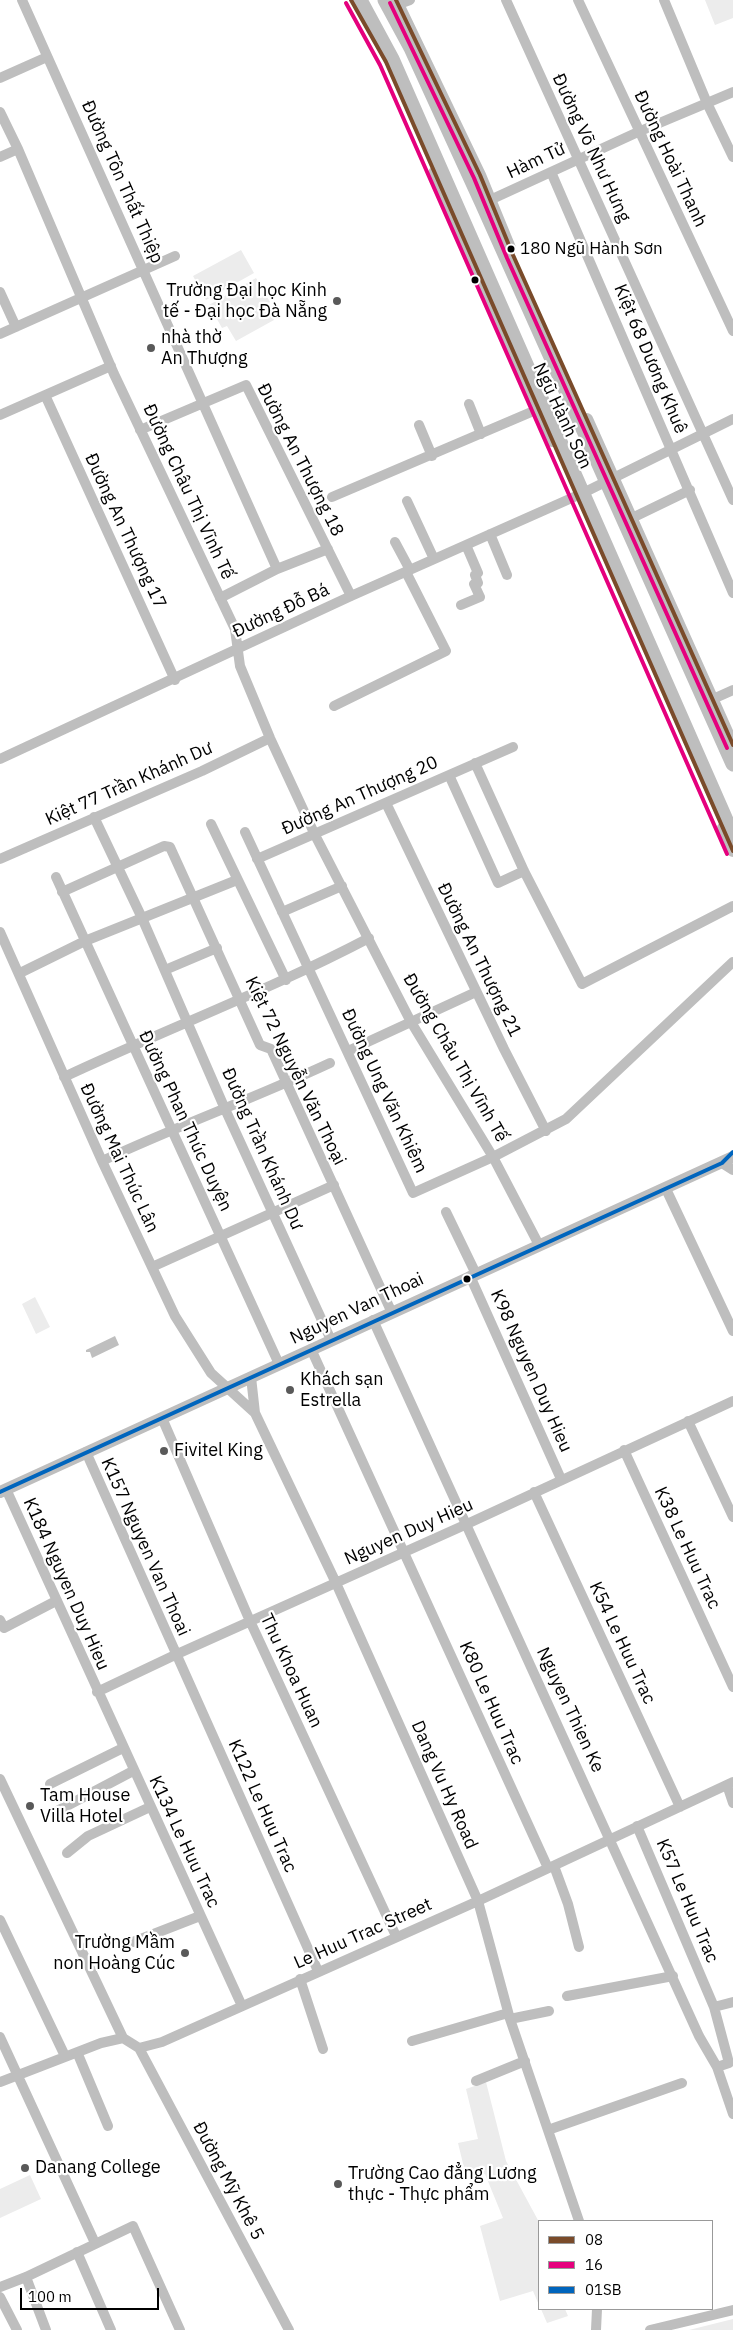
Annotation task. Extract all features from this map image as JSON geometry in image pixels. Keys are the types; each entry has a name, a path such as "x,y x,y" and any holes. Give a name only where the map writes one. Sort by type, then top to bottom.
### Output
{"highway":[{"name":"Ngũ Hành Sơn","path":"360,0 392,59 456,214 540,408 573,472 580,494 733,836"},
{"name":"Ngũ Hành Sơn","path":"398,1 411,48 486,201 610,479 733,764"}],"main road":[{"name":"Ngũ Hành Sơn","path":"351,0 386,62 456,214"},
{"name":"Ngũ Hành Sơn","path":"398,1 486,201"},
{"name":"Ngũ Hành Sơn","path":"540,408 580,494 733,851"},
{"name":"Ngũ Hành Sơn","path":"610,479 632,518 733,745"},
{"path":"729,1163 733,1152"},
{"name":"Nguyen Van Thoai","path":"3,1490 539,1245 729,1163"}],"street":[{"name":"Đường Tôn Thất Thiệp","path":"22,0 277,569"},
{"name":"Đường Võ Như Hưng","path":"506,0 733,500"},
{"name":"Đường Hoài Thanh","path":"578,0 638,132 733,331"},
{"path":"664,0 707,103 733,157"},
{"path":"0,78 47,57"},
{"name":"Hàm Tử","path":"486,201 638,132 733,92"},
{"name":"Đường Châu Thị Vĩnh Tế","path":"0,112 18,149 140,430 235,629 240,666 270,738 315,834 411,1022 494,1157 539,1245"},
{"path":"0,157 18,149"},
{"name":"Kiệt 68 Dương Khuê","path":"551,172 690,490 733,594"},
{"path":"0,334 176,256"},
{"path":"0,292 16,327"},
{"path":"0,415 111,366"},
{"name":"Đường An Thượng 18","path":"140,430 246,384 352,596"},
{"name":"Đường An Thượng 17","path":"45,396 175,680"},
{"path":"470,404 481,434"},
{"path":"332,497 432,456 540,408"},
{"name":"Đường Đỗ Bá","path":"0,759 175,680 352,596 580,494 733,419"},
{"path":"419,425 432,456"},
{"path":"632,518 690,490"},
{"path":"408,501 434,559"},
{"path":"490,534 507,575"},
{"path":"334,706 446,651 395,542"},
{"path":"461,605 480,597 474,584 478,583 475,575 478,573 466,545"},
{"path":"220,598 277,569 328,549"},
{"path":"713,699 733,690"},
{"name":"Kiệt 77 Trần Khánh Dư","path":"0,859 202,771 270,738"},
{"name":"Đường An Thượng 20","path":"257,859 513,746"},
{"path":"475,763 524,871 582,984 733,906"},
{"path":"449,774 498,883 524,871"},
{"name":"Đường An Thượng 21","path":"386,803 476,992 546,1131"},
{"name":"Đường Trần Khánh Dư","path":"94,817 142,918 225,1109 331,1340"},
{"path":"211,824 286,980"},
{"name":"Đường Ung Văn Khiêm","path":"245,832 414,1193 494,1157 566,1119 733,962"},
{"name":"Kiệt 72 Nguyễn Văn Thoại","path":"118,867 168,845 170,847 241,999 260,1045 271,1049 392,1312"},
{"path":"62,892 118,867"},
{"name":"Đường Phan Thúc Duyện","path":"56,877 279,1364"},
{"path":"20,973 84,941 237,880"},
{"path":"282,912 342,886"},
{"name":"Đường Mai Thúc Lân","path":"0,932 20,973 102,1161 175,1316 210,1373 226,1388"},
{"path":"64,1076 309,970 369,938"},
{"path":"165,970 217,948"},
{"path":"348,1051 476,992"},
{"path":"102,1161 171,1129 287,1083 330,1062"},
{"path":"152,1267 334,1185"},
{"path":"666,1189 733,1331"},
{"name":"K98 Nguyen Duy Hieu","path":"446,1212 561,1479"},
{"name":"Nguyen Thien Ke","path":"373,1320 611,1838 699,2036 717,2068 733,2114"},
{"name":"K80 Le Huu Trac","path":"311,1349 568,1904 579,1947"},
{"path":"251,1377 256,1413"},
{"name":"Dang Vu Hy Road","path":"226,1388 256,1413 336,1583 478,1901 509,2016 578,2220"},
{"name":"Nguyen Duy Hieu","path":"97,1692 733,1401"},
{"name":"Thu Khoa Huan","path":"162,1418 250,1621 396,1936"},
{"path":"688,1421 733,1517"},
{"name":"K38 Le Huu Trac","path":"624,1450 733,1686"},
{"name":"K157 Nguyen Van Thoai","path":"86,1452 175,1655"},
{"name":"K184 Nguyen Duy Hieu","path":"3,1490 97,1692"},
{"name":"K54 Le Huu Trac","path":"534,1492 680,1807"},
{"path":"0,1620 4,1628 56,1601"},
{"name":"K122 Le Huu Trac","path":"175,1655 318,1971"},
{"name":"K134 Le Huu Trac","path":"97,1692 242,2006"},
{"path":"50,1784 123,1748"},
{"path":"59,1810 134,1771"},
{"path":"0,1779 123,2038 139,2048"},
{"path":"730,1784 733,1803"},
{"name":"Le Huu Trac Street","path":"139,2048 162,2042 478,1901 730,1784"},
{"path":"67,1852 88,1836 150,1807"},
{"name":"K57 Le Huu Trac","path":"637,1826 714,2007 728,2063 717,2068"},
{"path":"133,1942 200,1916"},
{"path":"0,1920 65,2056"},
{"path":"567,1996 673,1976"},
{"path":"300,1979 323,2049"},
{"path":"714,2007 733,2002"},
{"path":"412,2041 509,2016 549,2011"},
{"path":"0,2037 95,2243"},
{"path":"0,2082 65,2056 123,2038"},
{"name":"Đường Mỹ Khê 5","path":"139,2048 289,2330"},
{"path":"77,2052 108,2126"},
{"path":"476,2081 525,2061"},
{"path":"548,2130 682,2083"},
{"path":"0,2288 133,2226 180,2330"},
{"path":"77,2252 111,2330"},
{"path":"26,2277 46,2330"},
{"path":"0,2296 16,2330"},
{"path":"596,2330 597,2310"},
{"path":"650,2330 733,2310"}],"shaded area":[{"path":"705,0 733,0 733,18 715,25"},
{"path":"241,250 254,273 206,300 193,276"},
{"path":"256,278 270,302 265,305 274,320 236,341 227,326 222,328 209,305"},
{"path":"35,1297 50,1327 36,1334 22,1304"},
{"path":"115,1336 119,1345 92,1358 90,1352 86,1352 86,1350"},
{"path":"486,2082 506,2161 538,2220 538,2303 533,2291 500,2301 480,2226 503,2218 485,2174 466,2176 458,2143 478,2139 466,2089"},
{"path":"30,2175 41,2199 0,2218 0,2189"},
{"path":"541,2310 565,2310 568,2316 547,2323"},
{"path":"733,2319 733,2330 689,2330"}],"transit line":[{"name":"08","path":"351,0 386,62 733,851"},
{"name":"08","path":"396,0 480,175 513,255 733,745"},
{"name":"16","path":"346,3 380,65 727,854"},
{"name":"16","path":"390,3 474,178 507,258 727,748"},
{"name":"01SB","path":"0,1492 722,1163 733,1152"}],"place":[{"name":"180 Ngũ Hành Sơn","path":"511,249"},
{"name":"Trường Đại học Kinh tế - Đại học Đà Nẵng","path":"337,301"},
{"name":"nhà thờ An Thượng","path":"151,348"},
{"name":"Khách sạn Estrella","path":"290,1390"},
{"name":"Fivitel King","path":"164,1451"},
{"name":"Tam House Villa Hotel","path":"30,1806"},
{"name":"Trường Mầm non Hoàng Cúc","path":"185,1953"},
{"name":"Danang College","path":"25,2168"},
{"name":"Trường Cao đẳng Lương thực - Thực phẩm","path":"338,2184"}]}
